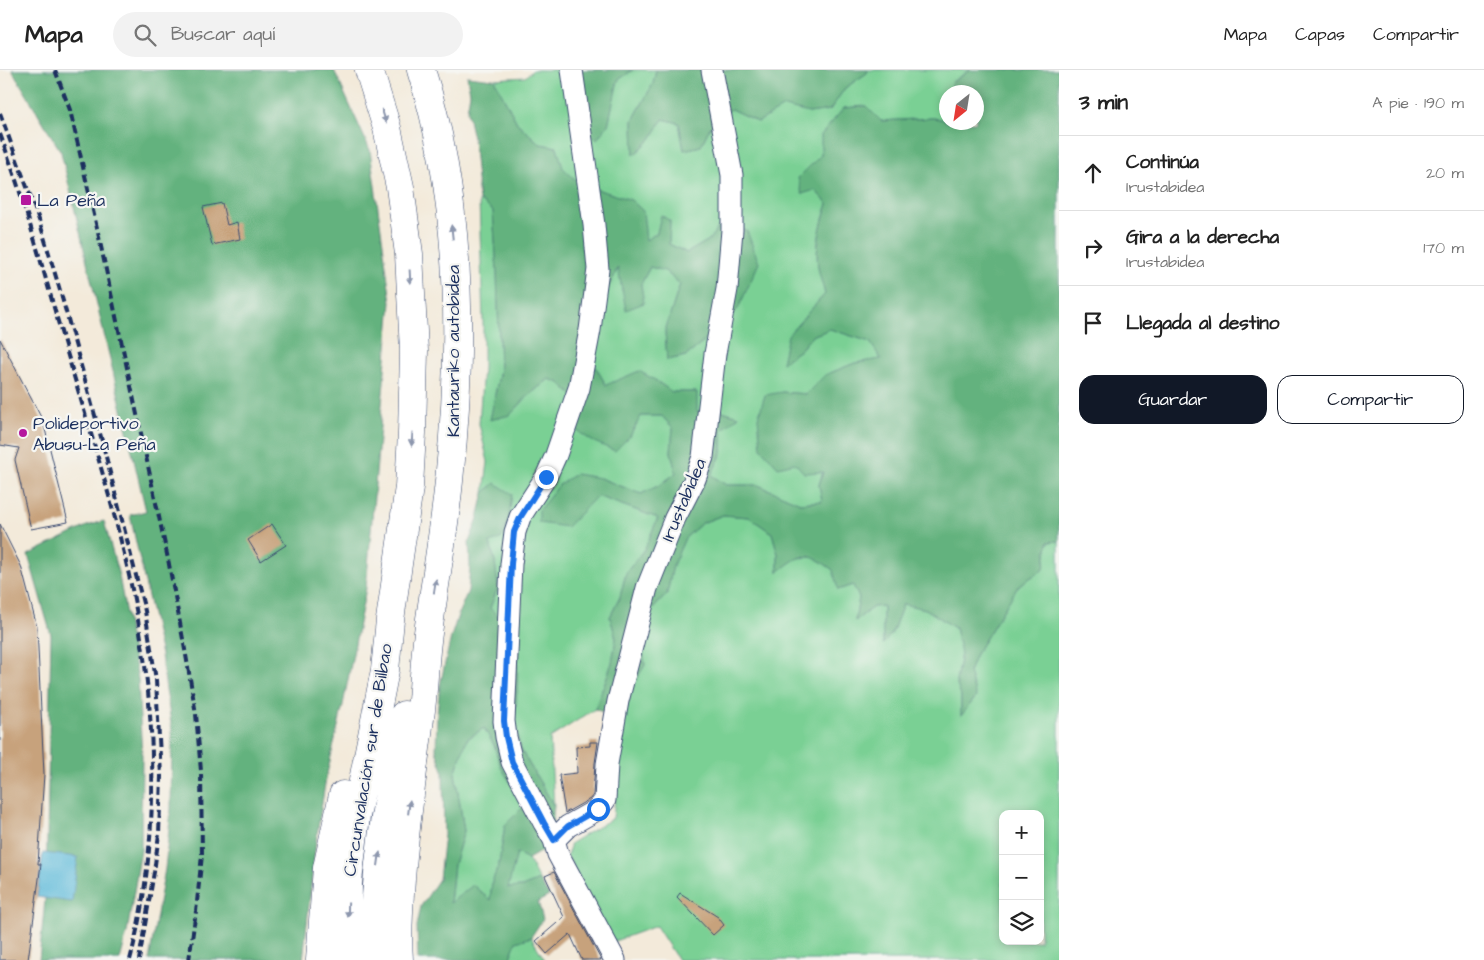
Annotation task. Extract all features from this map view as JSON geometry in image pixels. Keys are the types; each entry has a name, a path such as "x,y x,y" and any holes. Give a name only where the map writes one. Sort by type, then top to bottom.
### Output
{"highway":[{"path":"320,960 327,868 346,778 374,667 390,620 409,487 412,433 414,351 409,254 400,187 388,128 369,70"},
{"name":"Kantauriko autobidea","path":"421,70 431,101 444,165 454,254 457,335 456,413 441,548 428,634"},
{"name":"Circunvalación sur de Bilbao","path":"347,960 348,881 356,816 385,670 390,620"},
{"path":"374,960 377,871 384,820 407,704 428,634"},
{"path":"399,960 400,900 404,843 421,710 428,634"}],"street":[{"path":"572,70 594,225 598,269 590,330 579,388 556,455 546,477 520,518 514,532 504,721 512,762 554,840 558,854 615,960"},
{"name":"Irustabidea","path":"554,840 568,826 598,809 605,800 607,764 618,701 647,588 675,518 695,479 703,457 716,354 727,289 732,230 732,175 712,70"}],"green space":[{"path":"12,70 334,70 370,150 391,302 366,588 343,705 326,778 316,841 303,960 149,960 165,869 171,809 172,730 161,655 130,515 146,511 61,152"},
{"path":"533,70 577,70 608,125 618,80 633,70 656,70 653,84 633,120 634,155 651,139 663,119 679,123 684,150 701,146 710,127 731,109 758,122 784,106 809,113 830,110 845,88 867,73 868,70 970,70 952,82 953,85 939,85 939,119 881,121 866,106 844,108 822,135 821,155 798,178 815,190 828,204 821,227 817,251 818,267 825,294 807,314 782,362 800,350 812,336 830,329 870,342 882,359 855,363 825,375 806,394 782,392 795,462 823,471 819,485 823,501 800,503 758,485 726,485 711,475 722,453 722,429 739,416 722,411 696,411 696,392 672,392 655,380 606,385 594,364 607,290 619,267 622,291 641,284 650,267 665,271 680,284 665,331 667,360 686,356 705,341 722,223 709,240 687,253 669,244 670,221 661,216 657,233 646,241 631,200 580,184 562,168 557,147 540,144 517,123 494,79 525,77"},
{"path":"577,70 633,70 618,80 608,125 597,139 586,131"},
{"path":"656,70 868,70 867,73 845,88 830,110 809,113 784,107 758,122 731,109 710,127 701,146 684,150 679,123 663,119 651,139 634,155 633,120 653,84"},
{"path":"970,70 1059,70 1059,541 1048,542 1044,569 1019,585 976,654 969,672 976,697 961,716 961,696 956,682 961,653 955,628 926,609 903,604 892,633 883,644 883,606 873,607 855,621 859,598 853,585 838,590 833,570 811,557 805,556 793,561 778,572 778,554 772,533 749,517 723,515 702,523 685,538 673,565 667,594 648,614 642,643 645,665 633,685 623,721 595,709 612,663 616,638 610,617 620,597 626,573 645,548 658,518 597,496 567,527 539,523 539,510 560,484 575,474 600,478 641,494 660,485 676,473 671,452 673,428 662,416 641,416 630,436 615,451 592,441 576,430 583,406 560,383 549,379 528,396 510,415 490,420 500,370 493,211 479,200 473,138 467,111 470,93 467,76 494,79 517,123 540,144 557,147 563,168 580,184 631,200 643,211 646,240 657,233 661,215 670,221 669,244 687,253 709,240 722,222 747,231 759,263 738,309 705,341 686,356 667,360 665,331 680,284 665,271 650,267 641,284 644,303 626,310 618,268 607,290 594,364 606,385 639,371 672,392 697,392 697,411 722,411 739,416 722,430 722,453 711,475 726,485 758,485 800,503 822,501 819,485 823,472 804,473 795,463 778,467 761,448 758,418 765,395 782,392 806,394 825,375 855,363 881,359 870,342 830,329 812,336 800,350 782,363 788,335 825,294 819,270 817,251 821,227 828,204 815,190 802,194 798,178 821,155 821,135 844,108 866,106 881,121 933,118 939,119 939,130 984,130 984,85 952,85 951,83"},
{"path":"479,200 493,210 500,370 495,394 510,415 528,396 549,379 560,383 583,406 630,436 640,416 662,416 673,428 671,452 676,473 660,485 641,494 600,478 597,496 658,518 645,548 626,573 620,597 610,617 616,638 612,663 595,709 550,738 554,806 521,750 514,724 518,652 500,618 490,608 498,587 495,562 490,543 495,483 484,493 488,462 479,424 483,367 483,321"},
{"path":"495,483 512,494 509,517 502,538 490,543 495,562 498,587 490,608 500,618 518,652 514,724 521,750 554,806 552,825 514,788 501,767 494,745 484,728 467,739 455,773 464,831 454,864 450,903 473,885 490,900 492,882 499,864 505,825 522,808 541,834 545,849 528,859 517,853 508,888 522,887 539,880 549,896 538,902 543,919 531,937 516,942 509,960 418,960 417,926 421,906 439,879 444,835 443,770 436,751 440,685 451,637 468,591 469,542 478,518 484,493"},
{"path":"723,515 749,517 772,533 778,554 778,571 796,558 815,557 853,584 859,598 855,621 873,607 883,606 883,643 892,633 903,604 926,609 955,628 961,653 956,682 961,696 961,715 976,697 969,672 976,654 1019,585 1044,569 1048,542 1059,541 1059,960 678,960 656,926 612,942 567,856 571,843 613,818 623,721 648,614 667,594 673,565 685,538 702,523"},
{"path":"104,521 119,576 138,679 142,757 141,850 127,933 120,960 39,960 46,890 51,635 28,555 87,526"},
{"path":"484,728 494,745 501,767 541,834 522,809 505,825 499,864 492,882 490,901 450,904 454,864 464,831 455,773 467,739"},
{"path":"517,853 528,859 539,880 522,887 507,888"},
{"path":"531,937 545,960 509,960 516,942"}],"water":[{"path":"43,853 78,857 72,902 37,897"}],"building":[{"path":"222,203 227,225 237,222 240,239 212,245 203,207"},
{"name":"Polideportivo Abusu-La Peña","path":"0,339 43,421 68,522 31,529 15,460 19,448 0,445"},
{"path":"0,524 21,566 37,627 44,774 38,864 41,864 28,960 0,960"},
{"path":"272,524 286,545 261,561 248,540"},
{"path":"590,742 598,742 593,795 590,799 565,813 559,775 577,773 576,747 590,746"},
{"path":"554,872 601,960 582,960 570,934 547,954 536,941 564,917 545,876"},
{"path":"680,893 718,917 724,925 713,935 677,897"}],"railway":[{"path":"55,70 70,110 97,228 168,559 196,714 201,771 202,855 189,960"},
{"path":"0,113 39,220 59,287 101,437 145,611 156,680 161,776 159,834 139,960"},
{"path":"0,134 29,221 109,495 126,560 139,626 150,709 152,793 146,878 130,960"}],"place":[{"name":"La Peña","path":"26,200"},
{"name":"Polideportivo Abusu-La Peña","path":"23,433"}],"route":[{"path":"546,477 528,503 514,532 504,721 506,737 512,762 554,840 568,826 598,809"}]}
